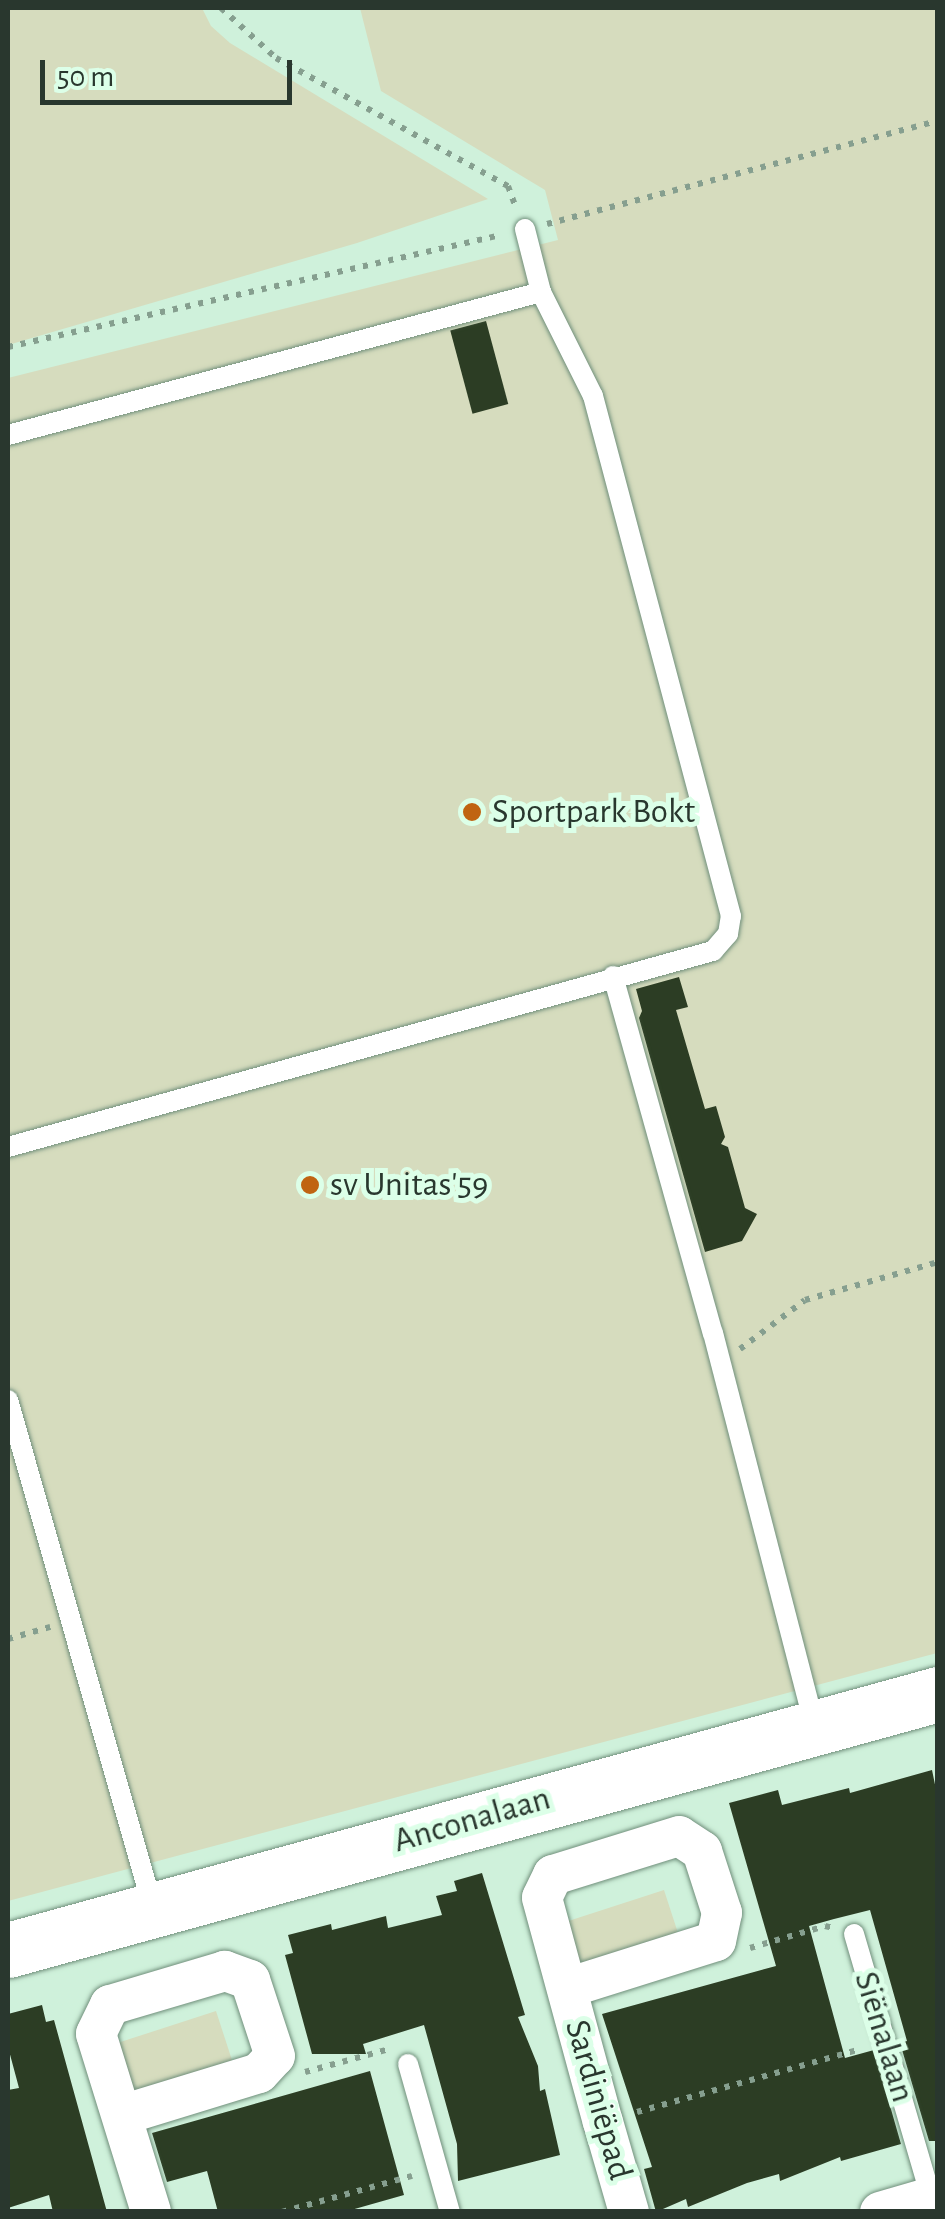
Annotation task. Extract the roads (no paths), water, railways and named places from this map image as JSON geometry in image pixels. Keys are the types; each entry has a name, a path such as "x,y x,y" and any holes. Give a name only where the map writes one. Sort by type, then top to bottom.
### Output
{"street":[{"name":"Anconalaan","path":"8,1950 938,1694"},
{"name":"Sardiniëpad","path":"567,1988 716,1941 722,1913 702,1851 680,1836 553,1875 542,1898 603,2122 630,2212"},
{"path":"122,2116 259,2073 275,2056 250,1980 225,1970 110,2006 96,2034 150,2212"},
{"name":"Siënalaan","path":"880,2212 934,2196"}],"lane":[{"path":"8,1147 713,951 728,934 731,916 593,396 542,292 524,230"},
{"path":"8,435 542,292"},
{"path":"614,976 721,1363 814,1728"},
{"path":"8,1400 153,1910"},
{"name":"Siënalaan","path":"854,1934 934,2196"},
{"path":"408,2064 450,2212"}],"place":[{"name":"Sportpark Bokt","path":"472,812"},
{"name":"sv Unitas'59","path":"310,1185"}]}
